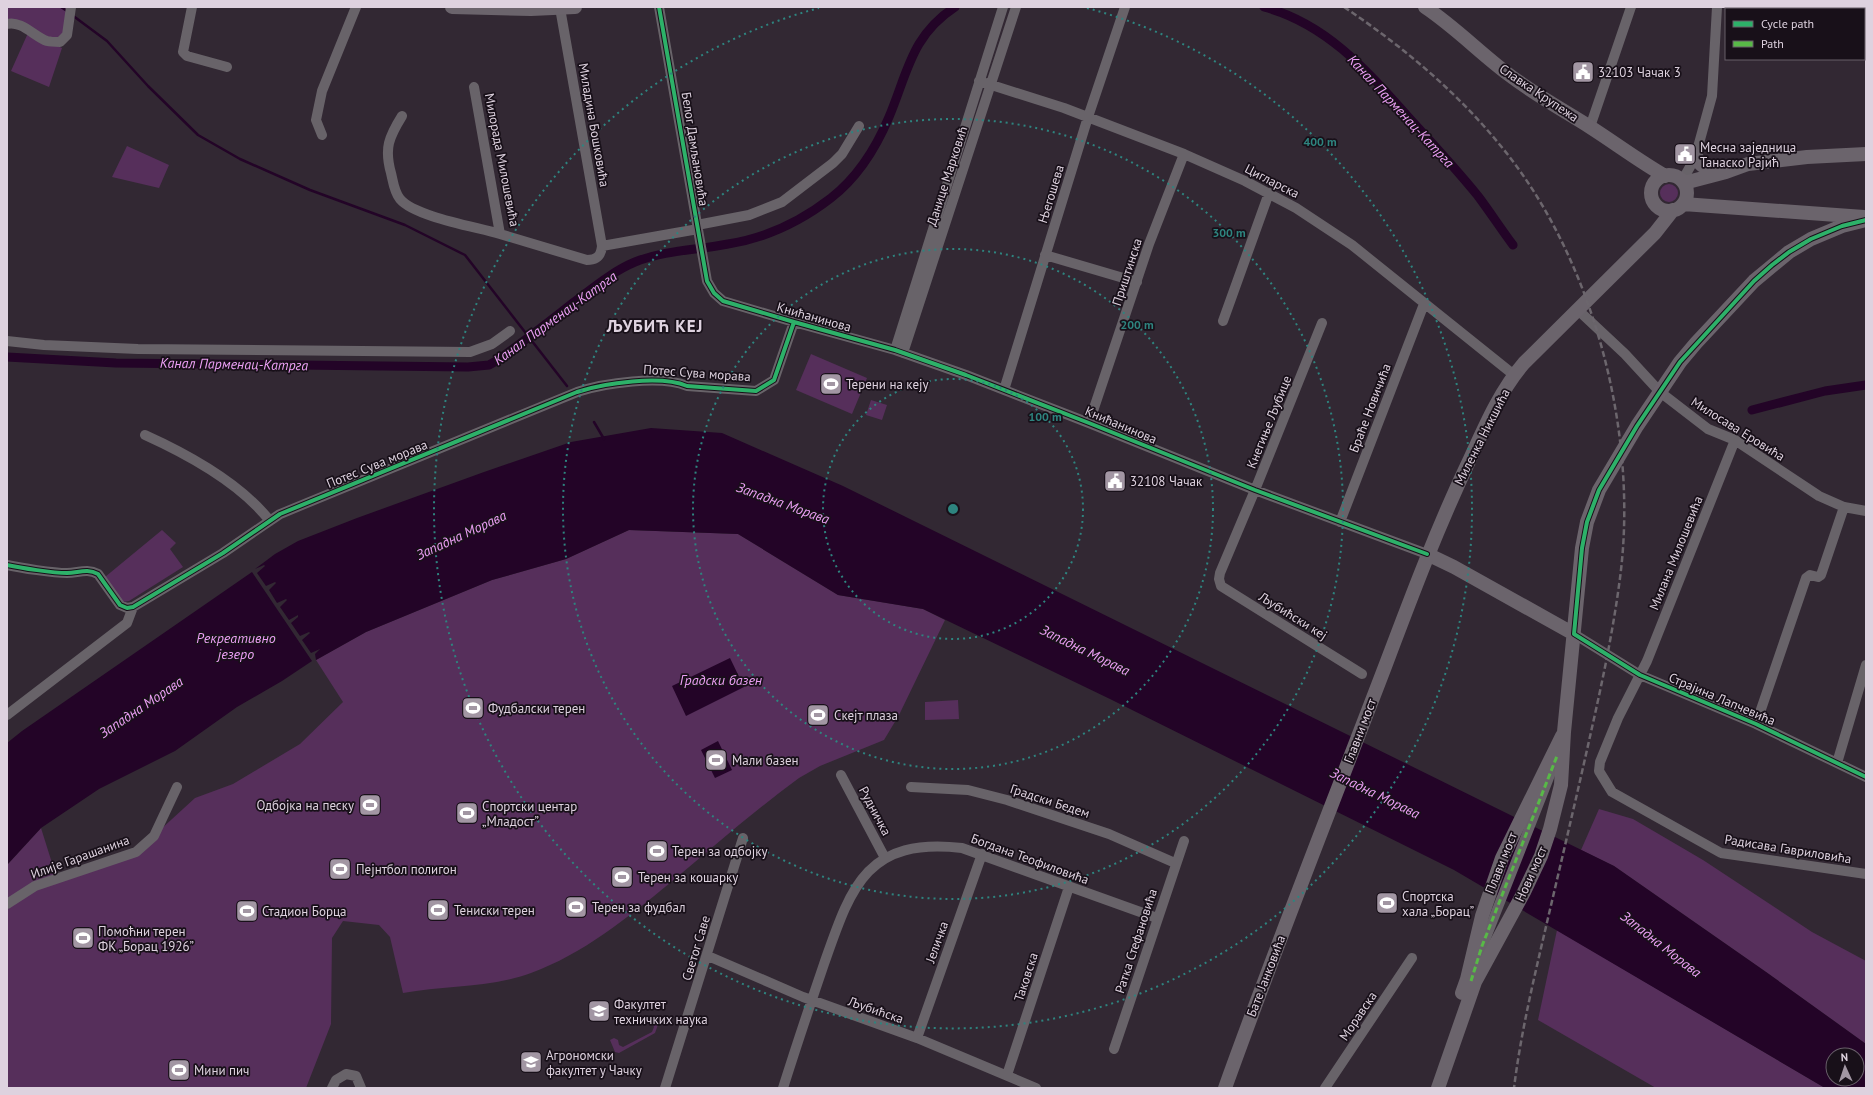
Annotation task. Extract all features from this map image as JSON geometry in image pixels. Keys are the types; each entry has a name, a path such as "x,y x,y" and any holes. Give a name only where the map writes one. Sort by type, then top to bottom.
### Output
{"main road":[{"path":"452,7 502,9 575,7"},
{"name":"Славка Крупежа","path":"1425,7 1463,35 1514,79 1665,176"},
{"path":"1683,182 1726,172 1748,164 1807,157 1866,154"},
{"path":"1696,156 1700,165 1706,168 1726,172"},
{"path":"1638,160 1659,208 1668,211 1681,204 1866,217"},
{"name":"Миленка Никшића","path":"1377,687 1427,554 1476,447 1514,375 1524,363 1655,233 1681,204 1726,172"},
{"path":"1655,233 1656,218 1652,194 1654,182 1665,176 1674,176 1683,182 1686,193 1681,204"},
{"path":"1806,213 1812,218 1815,224 1815,232 1811,239"},
{"path":"1438,1088 1471,981 1482,916 1502,858 1558,756 1564,732 1582,548 1587,522 1598,490 1637,426 1684,357 1754,281 1789,252 1811,239 1842,226 1866,220"},
{"name":"Страјина Лапчевића","path":"1427,554 1454,567 1574,634"},
{"name":"Главни мост","path":"1308,864 1377,687"},
{"name":"Нови мост","path":"1471,981 1511,919 1541,856 1550,829 1561,785 1558,756"},
{"name":"Бате Јанковића","path":"1225,1088 1308,864"},
{"path":"1429,1088 1471,981"}],"street":[{"path":"192,7 183,52 186,56 227,67"},
{"path":"322,135 316,120 325,79 347,32 356,7"},
{"name":"Белог Дамљановића","path":"659,7 699,241 707,281 714,293"},
{"name":"Данице Марковић","path":"899,351 979,81 1003,7"},
{"name":"Данице Марковић","path":"899,351 991,85 1016,7"},
{"name":"Његошева","path":"1004,390 1088,117 1125,7"},
{"path":"1590,127 1631,7"},
{"path":"1683,182 1696,156 1712,96 1717,7"},
{"name":"Миладина Бошковића","path":"560,8 602,246"},
{"path":"7,24 11,23 27,29 48,41 60,42 67,35 71,11"},
{"name":"Цигларска","path":"979,81 1088,117 1184,154 1269,193 1296,208 1352,245 1514,375"},
{"name":"Милорада Милошевића","path":"474,87 504,235"},
{"path":"402,116 392,132 387,150 395,189 400,199 410,206 434,216 587,260 598,258 601,253 602,246 697,227"},
{"name":"Белог Дамљановића","path":"697,227 749,215 765,210 782,202 833,163 842,154 859,126"},
{"name":"Приштинска","path":"1089,422 1150,244 1184,154"},
{"path":"1223,321 1269,193"},
{"path":"1045,255 1137,282"},
{"name":"Книћанинова","path":"714,293 723,301 899,351 1089,422 1256,490 1427,554"},
{"name":"Браће Новичића","path":"1340,522 1424,304"},
{"name":"Милосава Еровића","path":"1578,310 1625,354 1660,392 1708,428 1735,440 1819,496 1844,507 1866,511"},
{"name":"Потес Сува морава","path":"133,607 223,553 280,514 577,392 599,385 649,381 756,391 774,380 794,322"},
{"name":"Кнегиње Љубице","path":"1220,573 1256,490 1322,324"},
{"path":"7,341 44,345 138,349 470,352 492,344 510,331"},
{"path":"145,435 176,449 211,471 258,505 270,521"},
{"name":"Милана Милошевића","path":"1640,675 1647,661 1735,440"},
{"path":"1756,724 1806,578 1810,576 1818,577 1821,575 1844,507"},
{"path":"7,565 62,572 87,570 94,572 98,574 120,605 126,608 133,607 127,623 7,715"},
{"name":"Љубићски кеј","path":"1220,573 1219,579 1222,586 1362,674"},
{"name":"Страјина Лапчевића","path":"1574,634 1640,675 1756,724 1866,777"},
{"path":"1837,763 1866,665"},
{"name":"Радисава Гавриловића","path":"1640,675 1618,718 1600,762 1599,772 1602,780 1612,792 1721,853 1866,874"},
{"name":"Рудничка","path":"841,775 885,858"},
{"name":"Илије Гарашанина","path":"7,904 35,886 136,852 154,836 177,787"},
{"name":"Градски Бедем","path":"911,787 968,790 1008,800 1109,834 1175,863"},
{"name":"Светог Саве","path":"665,1088 708,956 744,838"},
{"name":"Ратка Стефановића","path":"1114,1049 1175,863 1184,842"},
{"name":"Богдана Теофиловића","path":"783,1088 811,1000 847,902 856,886 866,873 885,858 905,850 922,846 962,848 1157,918"},
{"name":"Јеличка","path":"916,1038 982,854"},
{"name":"Таковска","path":"1008,1075 1069,886"},
{"name":"Љубићска","path":"708,956 811,1000 916,1038 1008,1075 1032,1087"},
{"name":"Моравска","path":"1325,1088 1412,958"},
{"path":"332,1088 336,1080 346,1074 356,1076 361,1088"}],"shaded area":[{"path":"7,7 67,7 63,35 58,39 49,38 7,21"},
{"path":"28,33 62,48 49,87 11,71"},
{"path":"127,146 169,165 159,188 112,177"},
{"path":"1669,184 1675,187 1678,193 1675,199 1669,202 1663,199 1660,193 1663,187"},
{"name":"Терени на кеју","path":"811,354 867,378 852,414 796,390"},
{"path":"871,400 887,405 882,420 866,415"},
{"path":"162,530 176,543 170,549 183,567 129,601 123,602 105,577"},
{"name":"Спортски центар „Младост”","path":"629,530 738,534 838,595 923,609 945,620 899,715 884,740 820,766 799,778 749,816 670,883 621,922 569,956 531,973 515,978 484,984 419,990 403,993 390,937 379,925 343,921 332,938 331,1024 306,1088 7,1088 7,865 41,828 57,879 136,852 195,798 233,784 300,744 343,702 316,660 366,632 492,580 566,559"},
{"path":"958,700 959,719 925,720 925,702"},
{"path":"1599,809 1633,819 1703,860 1812,932 1866,961 1866,1044 1614,866 1581,850"},
{"path":"1557,930 1825,1088 1656,1088 1538,1020"},
{"path":"659,1022 655,1033 619,1053 615,1052 610,1040 614,1038 618,1040 619,1045 623,1047 652,1032 654,1027 653,1025"}],"water":[{"name":"Западна Морава","path":"651,428 722,433 843,486 1614,866 1866,1044 1866,1088 1825,1088 1454,870 1110,699 923,609 838,595 738,534 629,530 566,559 492,580 366,632 316,660 315,654 320,649 311,653 302,640 310,633 309,632 300,636 291,623 298,617 298,615 289,620 280,607 287,600 286,599 277,603 269,590 276,583 275,582 266,586 257,573 265,566 264,565 255,569 275,554 298,541 484,472 571,442"},
{"name":"Рекреативно језеро","path":"252,572 312,661 282,681 237,707 175,751 99,789 41,828 7,865 7,743 22,731"},
{"name":"Градски базен","path":"730,658 744,687 686,716 672,686"},
{"name":"Мали базен","path":"718,741 732,770 715,778 701,750"}],"waterway":[{"path":"61,7 67,11"},
{"name":"Канал Парменац-Катрга","path":"7,357 116,363 468,367 489,365 517,346 603,280 635,262 658,255 717,246 756,238 795,222 831,198 850,181 872,151 889,117 907,70 920,43 940,18 955,7"},
{"name":"Канал Парменац-Катрга","path":"1264,7 1287,15 1308,25 1346,52 1363,68 1462,177 1478,196 1513,245"},
{"path":"72,15 107,41 148,86 198,135 240,159 310,190 405,225 465,255 567,386"},
{"name":"Канал Парменац-Катрга","path":"1752,410 1825,391 1866,385"},
{"path":"594,422 604,439"}],"railway":[{"path":"1344,7 1387,37 1447,88 1500,145 1533,190 1561,240 1584,294 1602,350 1615,408 1622,465 1624,523 1618,595 1599,697 1538,960 1520,1045 1514,1088"}],"marked path":[{"path":"1471,981 1482,946 1557,756"}],"cycle path":[{"path":"659,7 707,281 714,293 723,301 895,350 966,375 1255,490 1427,554"},
{"path":"1866,220 1842,226 1811,239 1789,252 1754,281 1680,362 1637,426 1599,490 1587,522 1582,548 1574,634 1640,675 1756,724 1866,777"},
{"path":"7,565 61,573 86,571 94,572 98,574 120,605 127,608 133,607 223,553 280,514 577,392 617,383 648,381 663,381 687,386 756,391 774,380 794,322"}],"place":[{"name":"32103 Чачак 3","path":"1583,72"},
{"name":"Месна заједница Танаско Рајић","path":"1685,154"},
{"name":"Терени на кеју","path":"831,384"},
{"name":"32108 Чачак","path":"1115,481"},
{"name":"Фудбалски терен","path":"473,708"},
{"name":"Скејт плаза","path":"818,715"},
{"name":"Мали базен","path":"716,760"},
{"name":"Одбојка на песку","path":"370,805"},
{"name":"Спортски центар „Младост”","path":"467,813"},
{"name":"Терен за одбојку","path":"657,851"},
{"name":"Пејнтбол полигон","path":"340,869"},
{"name":"Терен за кошарку","path":"622,877"},
{"name":"Спортска хала „Борац”","path":"1387,903"},
{"name":"Терен за фудбал","path":"576,907"},
{"name":"Тениски терен","path":"438,910"},
{"name":"Стадион Борца","path":"247,911"},
{"name":"Помоћни терен ФК „Борац 1926”","path":"83,938"},
{"name":"Факултет техничких наука","path":"599,1011"},
{"name":"Агрономски факултет у Чачку","path":"531,1062"},
{"name":"Мини пич","path":"179,1070"}],"district":[{"name":"ЉУБИЋ КЕЈ","path":"655,326"}]}
